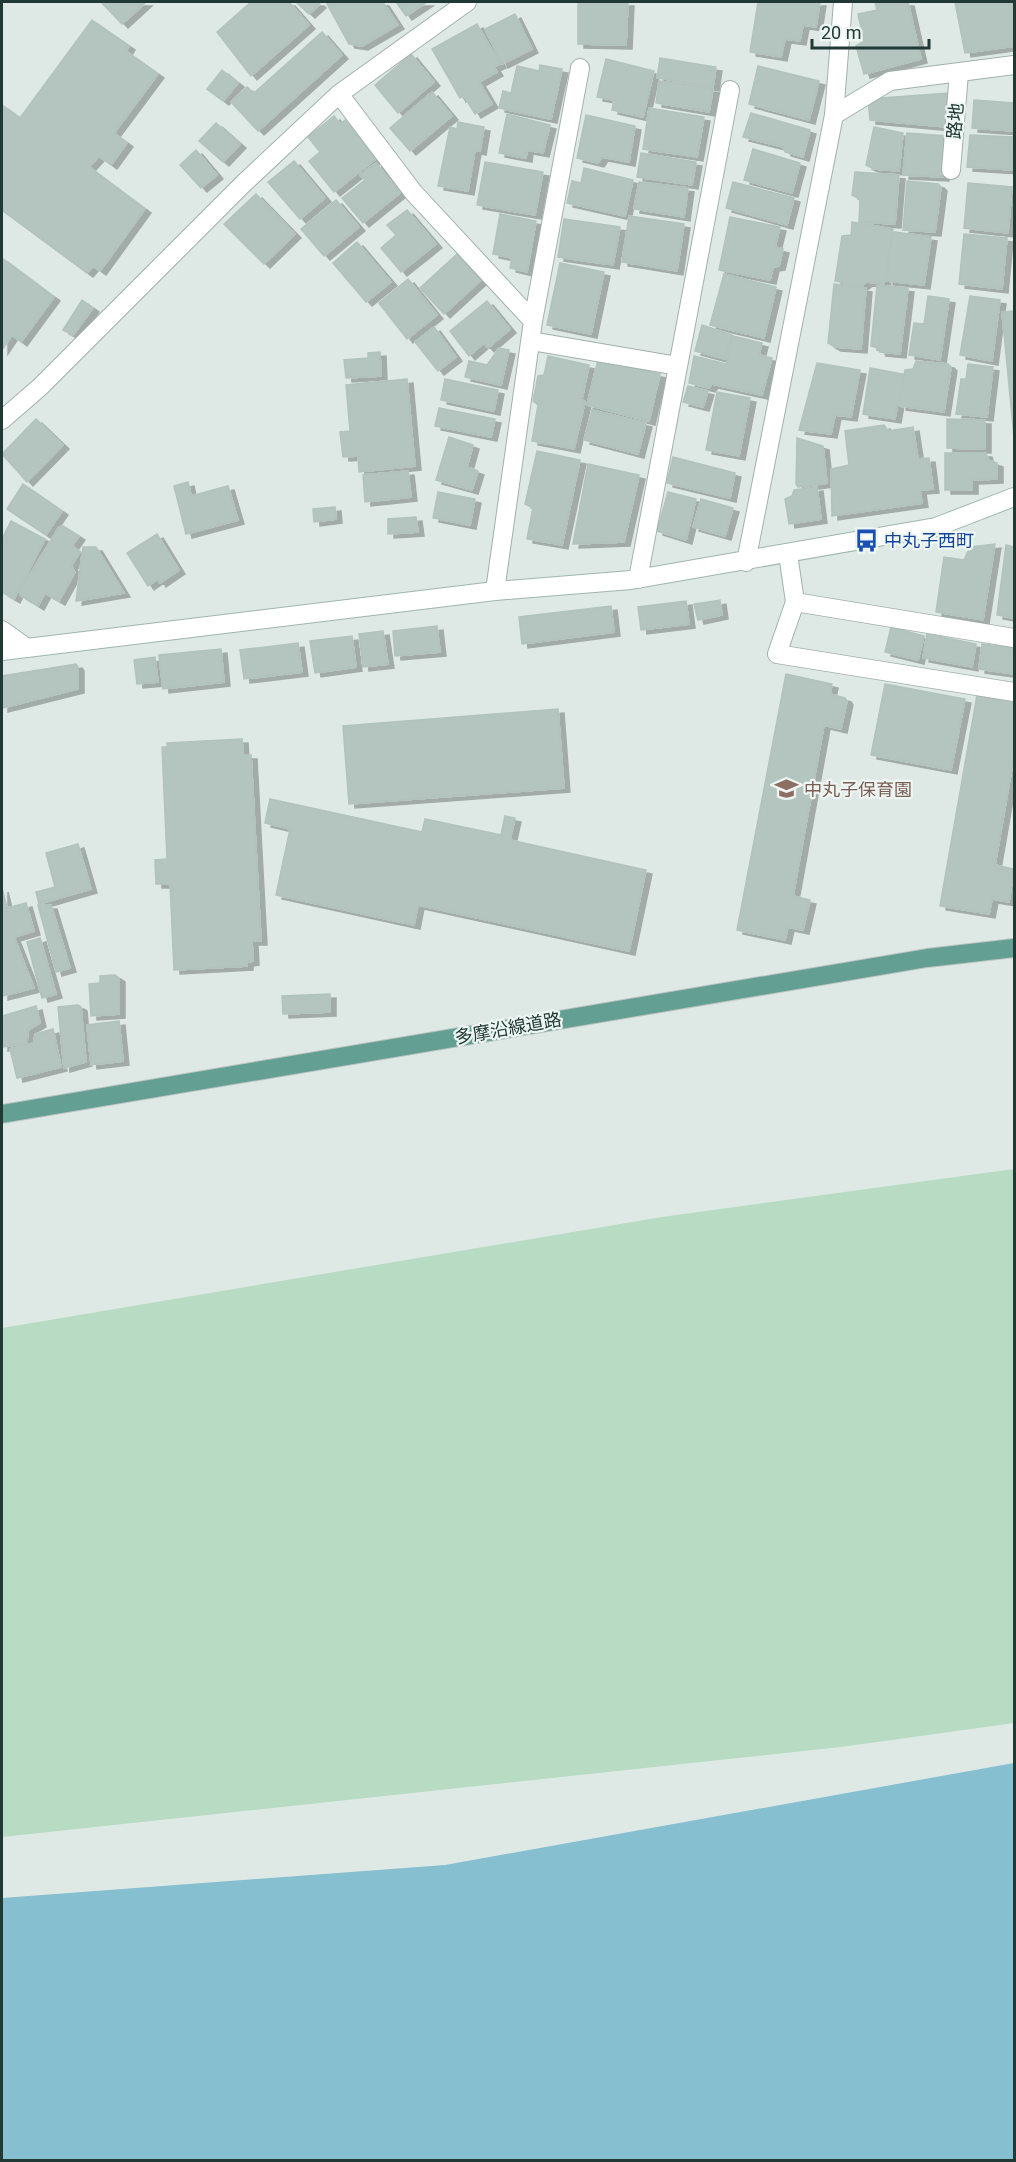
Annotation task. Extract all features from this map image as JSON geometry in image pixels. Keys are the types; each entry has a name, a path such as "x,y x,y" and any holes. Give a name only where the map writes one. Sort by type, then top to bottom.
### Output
{"main road":[{"name":"多摩沿線道路","path":"2,1114 915,960 1014,948"}],"street":[{"path":"2,420 40,387 243,184 339,94 467,2"},
{"path":"746,562 834,115 843,2"},
{"path":"834,115 890,81 1014,65"},
{"path":"495,591 533,321 580,68"},
{"name":"路地","path":"951,170 959,73"},
{"path":"638,579 730,90"},
{"path":"339,94 414,193 533,321"},
{"path":"531,340 678,366"},
{"path":"2,651 495,591 638,579 746,562 936,527 1014,497"},
{"path":"788,554 795,602 777,654 1014,692"},
{"path":"795,602 1014,638"},
{"path":"2,630 27,648"}],"green space":[{"path":"1014,1169 1014,1723 841,1747 2,1837 2,1328 662,1217"}],"water":[{"path":"1014,1763 1014,2160 2,2160 2,1898 445,1865"}],"building":[{"path":"101,2 146,2 122,24"},
{"path":"251,2 289,2 309,25 251,76 217,32"},
{"path":"296,2 318,2 320,4 309,14"},
{"path":"329,2 383,2 398,25 362,46 349,44 327,4"},
{"path":"396,2 427,2 406,16"},
{"path":"578,2 628,2 626,45 578,44"},
{"path":"758,2 820,2 816,27 803,25 800,41 785,39 781,57 750,52"},
{"path":"875,2 908,2 921,59 864,74 856,46 864,41 858,14 877,10"},
{"path":"955,2 1014,2 1014,46 965,53"},
{"path":"515,14 532,49 502,64 485,29"},
{"path":"92,20 129,46 126,51 158,74 114,133 127,143 111,165 99,156 89,167 145,209 100,271 93,266 87,273 2,210 2,105 20,118"},
{"path":"477,24 500,64 494,67 497,72 479,82 492,104 475,114 464,96 460,98 432,49"},
{"path":"322,32 342,55 258,131 231,102 247,87 254,93"},
{"path":"411,54 434,82 398,113 375,85"},
{"path":"660,58 716,67 713,87 657,78"},
{"path":"606,59 654,71 643,117 612,110 614,100 597,97"},
{"path":"540,65 562,69 551,119 499,108 503,91 511,93 517,66 539,71"},
{"path":"758,66 819,81 809,120 749,104"},
{"path":"222,70 238,83 223,101 207,89"},
{"path":"659,81 713,89 709,112 656,103"},
{"path":"432,92 452,116 410,151 390,128"},
{"path":"949,93 946,127 870,120 868,99"},
{"path":"974,100 1014,103 1014,131 972,128"},
{"path":"649,108 704,117 697,157 643,149"},
{"path":"751,113 810,130 803,157 785,152 783,147 743,137"},
{"path":"507,114 550,125 543,153 527,150 526,158 499,153"},
{"path":"586,115 635,126 629,162 602,157 598,163 577,158"},
{"path":"334,116 340,124 345,120 376,159 334,192 309,161 320,152 308,137"},
{"path":"458,122 484,127 480,151 475,150 468,191 438,186 450,127 457,129"},
{"path":"216,123 240,144 223,162 199,141"},
{"path":"874,127 903,133 899,171 874,169 866,165"},
{"path":"907,133 947,136 943,177 903,175"},
{"path":"970,135 1014,137 1013,170 967,167"},
{"path":"753,149 800,163 792,193 744,180"},
{"path":"196,150 217,175 201,188 180,165"},
{"path":"641,153 696,162 692,185 637,177"},
{"path":"294,161 325,198 300,219 268,182"},
{"path":"485,162 543,172 535,215 477,205"},
{"path":"376,163 400,193 363,223 342,198 365,180 360,175"},
{"path":"584,168 633,180 625,216 567,203 572,181 581,183"},
{"path":"855,172 899,175 895,224 859,222 860,199 852,195"},
{"path":"907,181 938,184 941,187 935,232 903,230"},
{"path":"639,182 688,188 684,217 634,209"},
{"path":"733,182 794,198 787,225 726,208"},
{"path":"968,183 1012,187 1008,233 964,228"},
{"path":"256,194 295,234 264,264 224,224"},
{"path":"336,200 359,227 324,256 301,229"},
{"path":"407,210 436,244 401,272 381,248 396,235 387,225"},
{"path":"500,214 536,221 527,272 510,268 512,258 493,254"},
{"path":"629,216 684,224 677,271 622,262"},
{"path":"730,217 780,227 775,247 783,249 779,266 773,267 770,280 719,270"},
{"path":"564,219 620,227 613,265 558,257"},
{"path":"852,222 893,229 884,284 867,282 861,286 835,281 842,236 851,235"},
{"path":"895,232 931,237 924,285 887,281 891,238"},
{"path":"964,234 1007,238 1002,289 959,284"},
{"path":"357,242 391,282 366,302 333,263"},
{"path":"457,254 481,280 444,314 420,288"},
{"path":"2,258 54,297 21,342 12,335 2,350"},
{"path":"560,263 604,272 591,334 547,325"},
{"path":"724,274 776,287 764,338 710,325"},
{"path":"408,279 437,315 407,339 379,303"},
{"path":"834,284 866,288 861,349 835,347 828,343"},
{"path":"877,285 908,288 900,354 880,352 878,348 871,346"},
{"path":"928,296 949,299 940,360 909,355 914,323 924,324"},
{"path":"970,296 1000,300 992,361 960,355"},
{"path":"82,300 93,308 73,335 63,330"},
{"path":"487,301 510,329 488,348 484,343 469,356 450,331"},
{"path":"1014,311 1014,438 1002,312"},
{"path":"702,325 732,335 725,359 695,351"},
{"path":"434,327 456,357 438,371 415,342"},
{"path":"733,336 762,343 759,355 772,358 762,395 712,384 709,388 689,383 694,356 726,364"},
{"path":"499,348 509,350 501,385 465,377 469,361 487,365"},
{"path":"380,352 381,376 346,378 344,360 368,358 368,353"},
{"path":"548,356 589,365 582,399 585,402 574,449 532,441 538,405 533,401 538,376 544,375"},
{"path":"598,360 660,374 649,421 587,405"},
{"path":"916,361 948,364 951,367 944,412 900,406 905,370 913,369"},
{"path":"817,363 860,370 851,417 835,415 831,434 799,430"},
{"path":"968,364 993,367 987,417 956,414 961,379 966,379"},
{"path":"870,368 903,374 895,419 863,414"},
{"path":"407,379 415,466 359,472 358,456 343,457 340,432 350,431 346,385"},
{"path":"445,379 498,390 494,411 441,400"},
{"path":"688,386 708,391 703,407 683,402"},
{"path":"717,392 750,398 739,456 706,450"},
{"path":"439,408 495,419 491,437 435,426"},
{"path":"592,410 646,423 638,454 584,440"},
{"path":"36,419 63,445 27,482 2,454"},
{"path":"947,419 985,420 985,449 947,448"},
{"path":"884,425 888,431 913,427 918,459 929,458 933,489 920,490 922,503 832,516 831,469 849,465 845,431"},
{"path":"449,437 473,445 467,467 478,471 472,490 436,480"},
{"path":"797,438 823,446 827,483 798,487 796,484"},
{"path":"537,451 580,460 562,545 527,539 533,508 525,504"},
{"path":"945,453 986,453 988,460 997,463 997,479 972,480 972,490 945,490"},
{"path":"673,457 735,473 730,498 667,483"},
{"path":"588,464 639,475 624,542 573,544"},
{"path":"408,471 411,497 365,502 363,475"},
{"path":"188,482 191,496 228,486 238,520 186,534 174,486"},
{"path":"23,484 62,511 46,535 7,509"},
{"path":"817,487 821,519 789,524 785,499 792,496 794,490"},
{"path":"438,492 475,499 470,525 433,518"},
{"path":"668,492 696,499 686,540 657,531"},
{"path":"701,499 733,508 725,536 693,527"},
{"path":"335,507 336,519 314,522 313,509"},
{"path":"416,517 418,532 388,534 388,519"},
{"path":"11,521 45,539 14,599 2,592 2,539"},
{"path":"63,526 79,536 72,546 80,552 71,566 75,572 59,601 45,593 38,606 20,595 20,591 59,527"},
{"path":"157,534 179,570 160,583 158,579 148,586 127,553"},
{"path":"995,544 983,620 936,612 944,557 964,560 970,547"},
{"path":"1006,545 1014,547 1014,618 997,615"},
{"path":"83,547 96,547 124,593 76,601"},
{"path":"720,600 722,615 698,620 694,604"},
{"path":"686,601 689,624 641,630 638,607"},
{"path":"611,606 614,632 522,644 519,617"},
{"path":"437,626 440,652 395,656 393,631"},
{"path":"891,627 924,636 918,660 885,652"},
{"path":"383,631 388,664 363,667 359,634"},
{"path":"927,634 976,644 972,667 923,658"},
{"path":"352,636 356,667 315,673 310,641"},
{"path":"298,643 302,672 244,679 240,650"},
{"path":"982,644 1014,648 1014,674 979,669"},
{"path":"221,649 224,682 163,689 159,655"},
{"path":"155,657 158,682 137,684 134,660"},
{"path":"76,664 78,689 2,708 2,676"},
{"path":"786,674 832,684 830,694 845,698 847,701 841,729 824,725 793,896 810,900 803,930 788,927 785,940 737,930"},
{"path":"885,684 965,699 951,770 871,755"},
{"path":"977,695 1014,703 1014,756 995,865 1014,869 1009,902 992,899 989,914 940,906"},
{"path":"558,709 564,788 349,804 343,726"},
{"path":"242,739 243,755 251,755 261,941 252,941 253,961 247,962 247,966 174,970 170,884 156,884 155,860 167,859 162,747 167,747 167,743"},
{"path":"270,799 422,832 425,819 501,835 505,816 515,818 510,840 646,870 629,951 418,905 414,925 276,895 290,829 265,823"},
{"path":"78,844 91,889 39,904 36,892 55,887 46,853"},
{"path":"2,888 7,908 26,903 34,931 14,937 34,988 2,996"},
{"path":"38,905 51,905 70,968 56,972"},
{"path":"40,938 56,994 42,998 27,942"},
{"path":"115,975 119,978 119,1014 91,1016 89,984 100,983 100,976"},
{"path":"330,994 330,1012 283,1014 282,996"},
{"path":"78,1005 81,1007 86,1062 64,1068 58,1007"},
{"path":"36,1006 40,1023 28,1030 27,1043 2,1047 2,1016"},
{"path":"119,1021 123,1061 91,1065 87,1025"},
{"path":"53,1029 61,1067 17,1078 10,1049 34,1043 35,1034"}],"place":[{"name":"中丸子西町","path":"866,540"},
{"name":"中丸子保育園","path":"786,789"}]}
